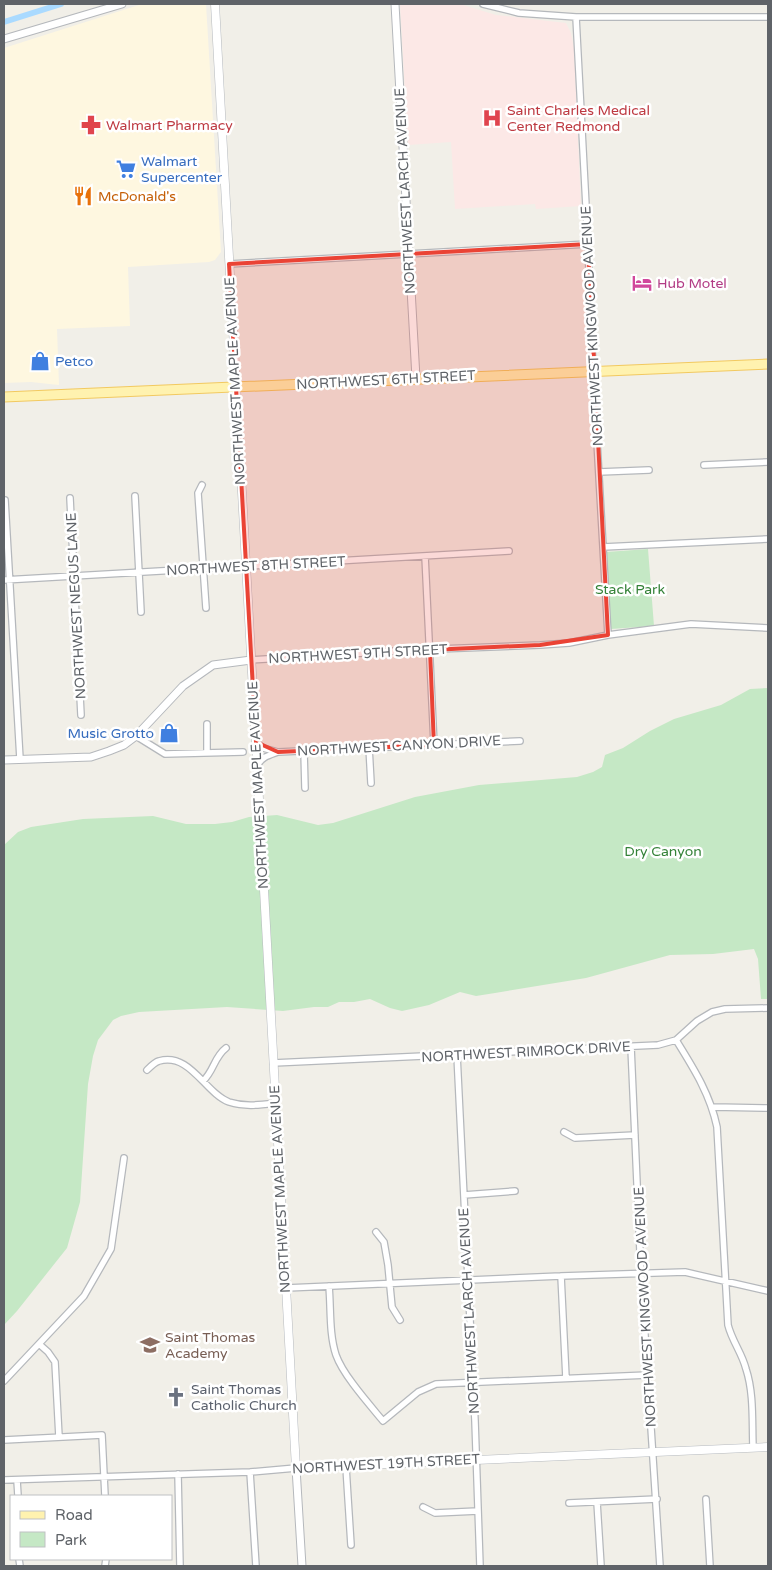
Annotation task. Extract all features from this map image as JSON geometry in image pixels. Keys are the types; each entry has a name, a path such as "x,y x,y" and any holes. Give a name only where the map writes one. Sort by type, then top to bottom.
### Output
{"main road":[{"name":"NORTHWEST MAPLE AVENUE","path":"215,4 296,1468"},
{"name":"NORTHWEST 6TH STREET","path":"4,397 768,364"},
{"name":"NORTHWEST 19TH STREET","path":"296,1468 768,1447"}],"street":[{"path":"4,39 122,4"},
{"name":"NORTHWEST LARCH AVENUE","path":"395,4 416,378"},
{"path":"483,4 519,13 576,17 768,17"},
{"name":"NORTHWEST KINGWOOD AVENUE","path":"576,17 608,635"},
{"path":"229,264 588,244"},
{"path":"704,465 768,462"},
{"path":"599,472 649,470"},
{"path":"202,485 198,493 206,608"},
{"path":"135,496 141,612"},
{"name":"NORTHWEST NEGUS LANE","path":"70,498 82,715"},
{"path":"5,500 7,580 20,759"},
{"path":"603,547 768,539"},
{"name":"NORTHWEST 8TH STREET","path":"7,580 509,551"},
{"path":"425,556 434,745"},
{"path":"608,635 691,624 768,628"},
{"name":"NORTHWEST 9TH STREET","path":"136,736 183,686 213,665 251,660 569,643 608,635"},
{"path":"207,724 208,753"},
{"path":"4,760 90,757 124,745 136,736 165,754 243,752"},
{"name":"NORTHWEST CANYON DRIVE","path":"256,742 263,748 278,752 520,741"},
{"path":"369,747 371,783"},
{"path":"304,751 305,788"},
{"name":"NORTHWEST CANYON DRIVE","path":"257,768 260,761 265,757 278,752"},
{"name":"NORTHWEST RIMROCK DRIVE","path":"273,1064 658,1045 676,1040 697,1021 712,1012 725,1009 768,1008"},
{"path":"676,1040 696,1072 713,1107 717,1127 728,1325 731,1338 746,1367 749,1378 753,1447"},
{"name":"NORTHWEST KINGWOOD AVENUE","path":"632,1047 641,1274 660,1566"},
{"path":"203,1082 214,1067 217,1054 226,1048"},
{"name":"NORTHWEST LARCH AVENUE","path":"457,1055 480,1566"},
{"path":"147,1070 158,1061 171,1060 188,1066 214,1093 228,1101 244,1106 275,1103"},
{"path":"713,1107 768,1108"},
{"path":"564,1132 575,1138 635,1135"},
{"path":"4,1381 84,1296 111,1249 124,1158"},
{"path":"464,1195 515,1191"},
{"path":"376,1232 384,1242 391,1283 392,1306 400,1320"},
{"path":"286,1288 685,1272 768,1291"},
{"path":"561,1276 566,1378"},
{"path":"329,1286 332,1335 336,1356 346,1373 383,1421 418,1392 436,1384 648,1375"},
{"path":"39,1344 55,1362 59,1437"},
{"path":"4,1440 102,1435 105,1495"},
{"path":"346,1467 351,1545"},
{"name":"NORTHWEST 19TH STREET","path":"4,1480 250,1472 296,1468"},
{"name":"NORTHWEST MAPLE AVENUE","path":"296,1468 302,1566"},
{"path":"250,1472 256,1566"},
{"path":"178,1474 180,1566"},
{"path":"17,1480 18,1495"},
{"path":"569,1504 657,1499"},
{"path":"706,1499 710,1566"},
{"path":"597,1502 601,1566"},
{"path":"423,1507 435,1514 478,1511"}],"highlighted area":[{"path":"588,244 608,635 540,645 430,650 434,745 278,752 256,742 229,264"}],"shaded area":[{"path":"142,4 206,4 221,252 215,260 209,262 128,267 130,326 57,329 59,385 31,382 4,383 4,48"},
{"name":"Saint Charles Medical Center Redmond","path":"400,4 460,4 496,15 566,23 571,33 574,48 581,206 536,209 535,204 455,209 451,142 408,145"}],"green space":[{"name":"Stack Park","path":"648,549 654,626 611,629 606,552"},
{"name":"Dry Canyon","path":"768,688 768,999 761,999 758,959 754,949 713,954 670,955 586,978 476,996 460,992 429,1005 402,1011 370,999 339,1002 328,1007 283,1011 227,1007 139,1012 121,1016 113,1020 98,1040 93,1056 88,1084 80,1202 67,1248 4,1325 4,845 18,832 31,827 83,819 153,816 186,824 215,824 249,817 277,815 318,825 333,823 415,797 479,785 577,777 602,767 605,755 623,748 674,719 721,705 750,689"}],"waterway":[{"path":"4,22 61,4"}],"place":[{"name":"Saint Charles Medical Center Redmond","path":"492,118"},
{"name":"Walmart Pharmacy","path":"91,125"},
{"name":"Walmart Supercenter","path":"126,169"},
{"name":"McDonald's","path":"83,196"},
{"name":"Hub Motel","path":"642,283"},
{"name":"Petco","path":"40,361"},
{"name":"Music Grotto","path":"169,733"},
{"name":"Saint Thomas Academy","path":"150,1345"},
{"name":"Saint Thomas Catholic Church","path":"176,1397"}]}
